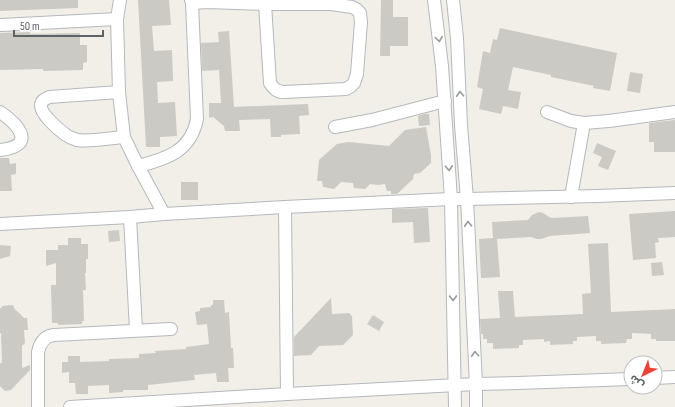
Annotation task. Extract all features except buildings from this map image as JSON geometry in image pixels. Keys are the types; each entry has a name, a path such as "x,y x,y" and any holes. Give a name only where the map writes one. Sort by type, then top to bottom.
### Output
{"street":[{"path":"120,0 118,19 119,92 124,137 164,214"},
{"path":"434,0 445,101 451,199 455,407"},
{"path":"453,0 457,38 467,199 476,407"},
{"path":"138,166 156,162 175,153 189,140 195,129 197,119 192,2 332,4 356,9 360,13 361,22 357,74 354,84 346,89 284,92 273,88 270,83 265,4"},
{"path":"1,25 118,19"},
{"path":"119,92 49,97 42,102 40,106 46,117 67,136 76,140 124,137"},
{"path":"335,127 372,120 445,101"},
{"path":"0,112 9,118 22,135 22,139 18,145 12,148 0,150"},
{"path":"547,112 571,121 584,123 675,112"},
{"path":"570,196 584,123"},
{"path":"0,224 130,217 285,206 451,199 675,193"},
{"path":"285,206 288,394"},
{"path":"130,217 136,330"},
{"path":"38,407 38,352 40,345 46,337 54,335 171,329"},
{"path":"663,378 675,377"},
{"path":"70,407 476,384 623,379"}]}
